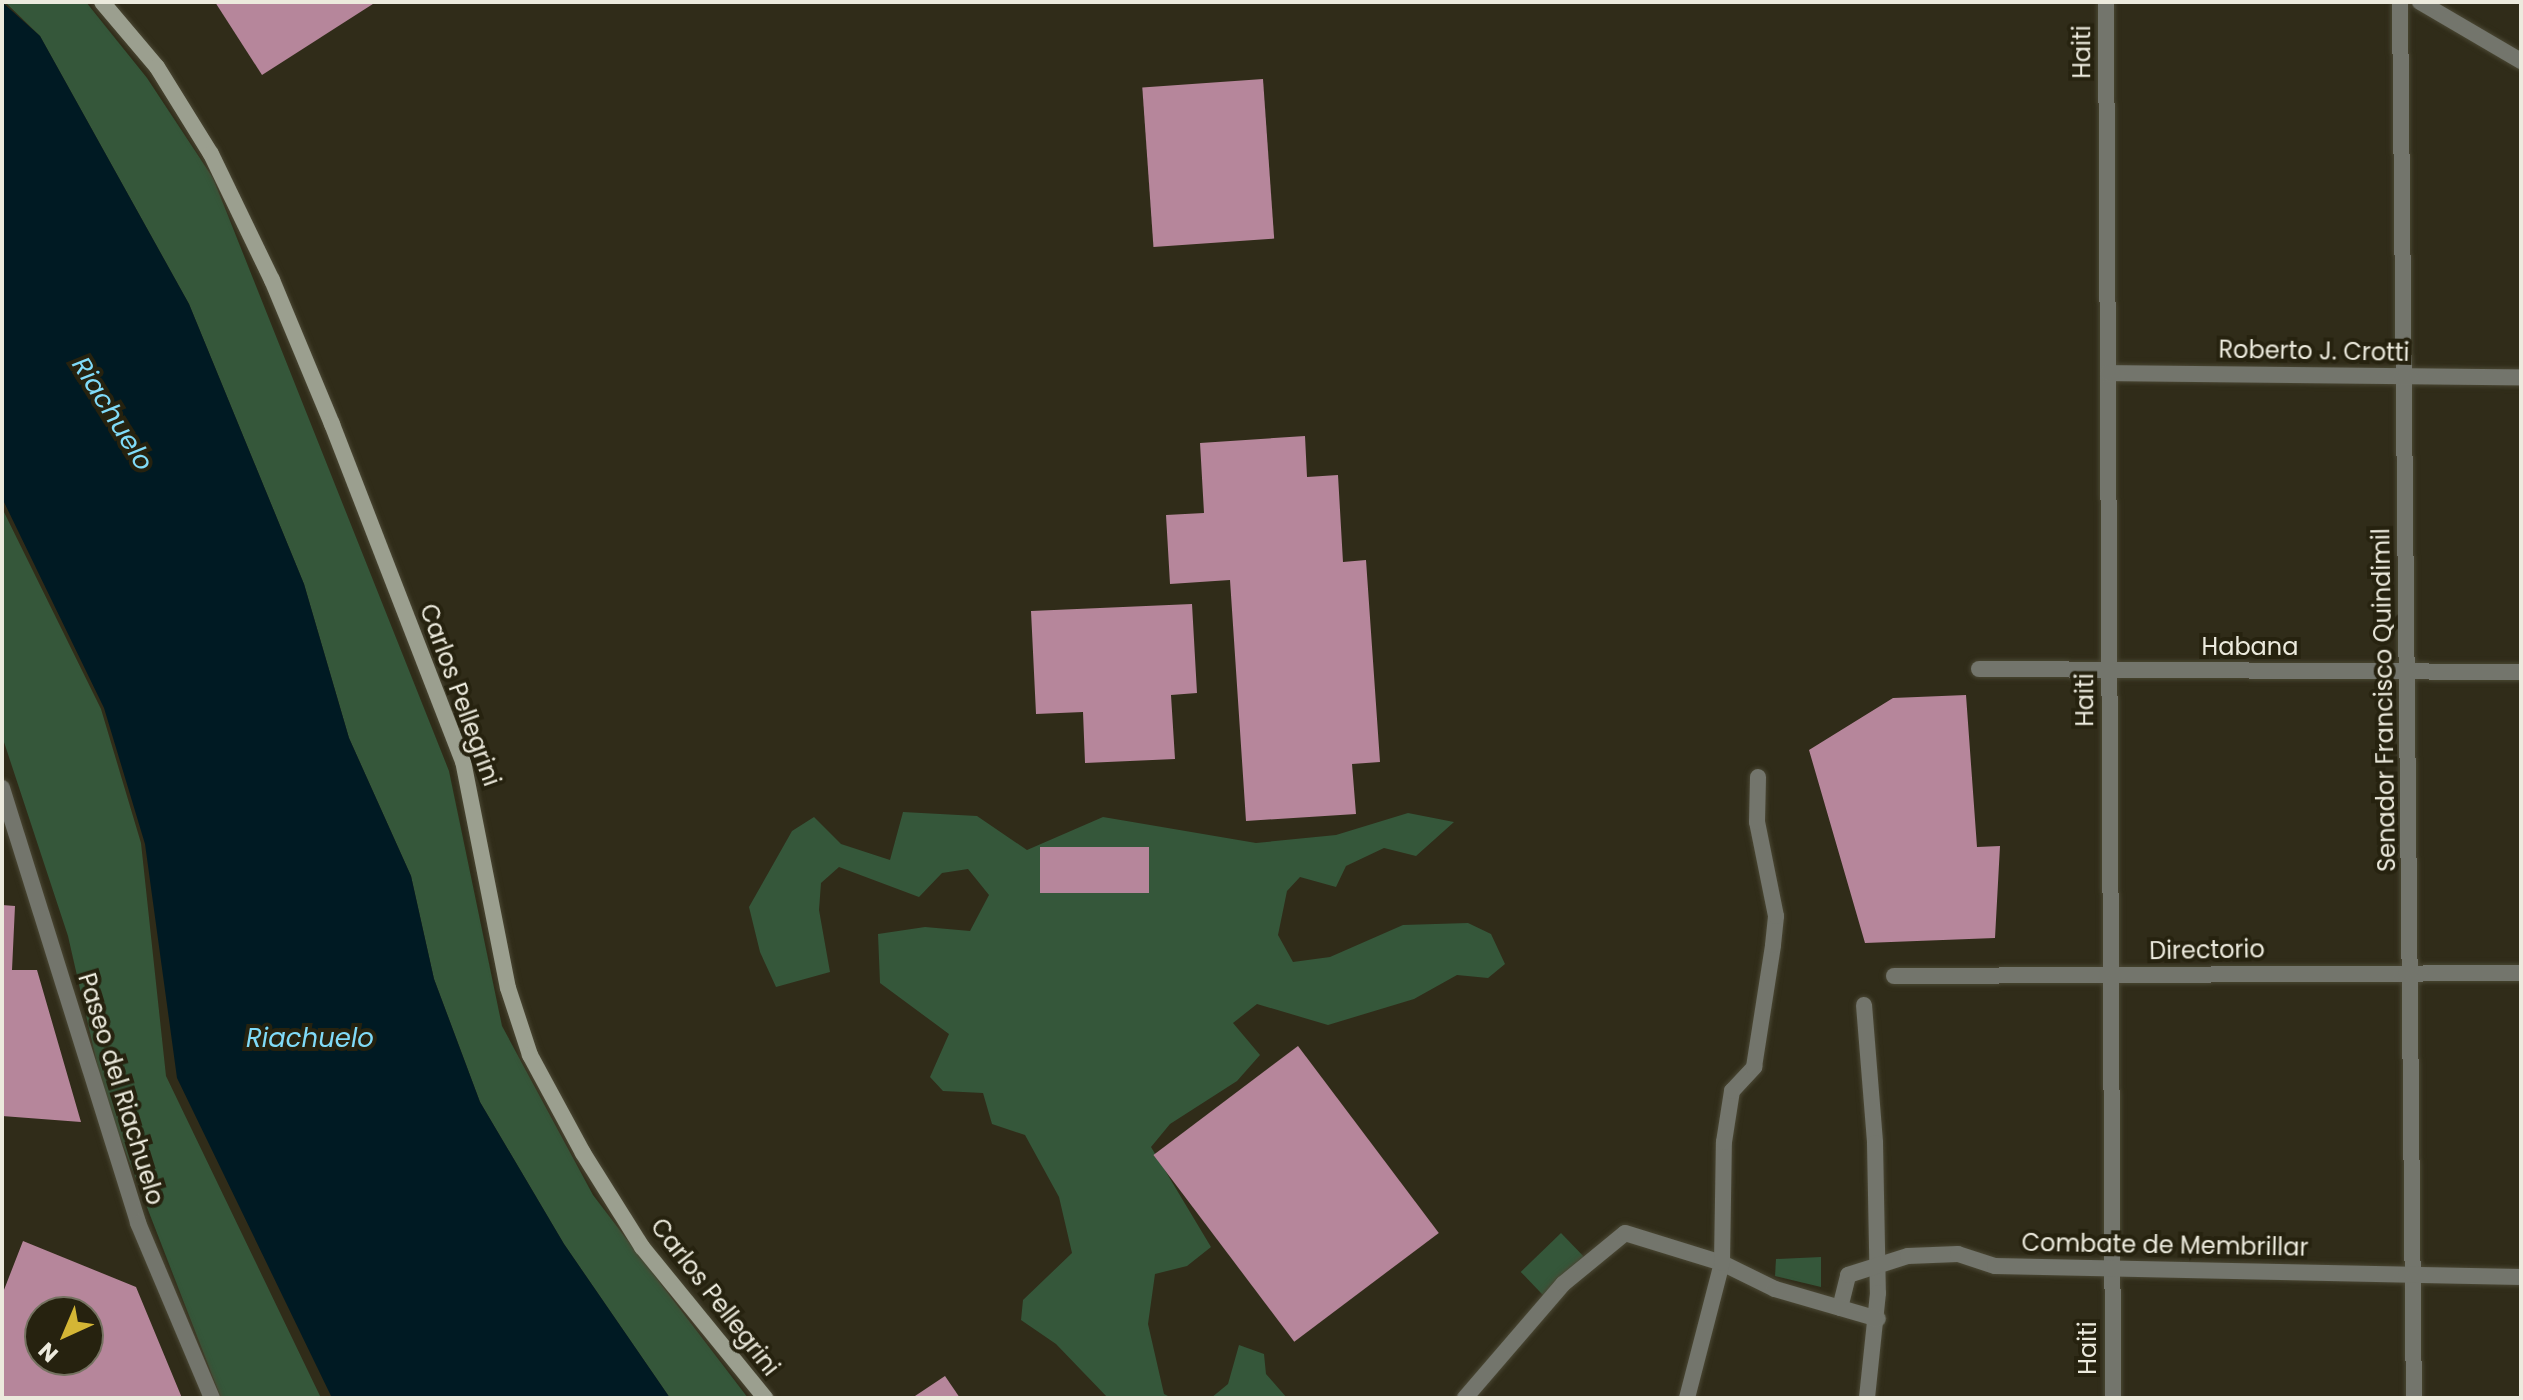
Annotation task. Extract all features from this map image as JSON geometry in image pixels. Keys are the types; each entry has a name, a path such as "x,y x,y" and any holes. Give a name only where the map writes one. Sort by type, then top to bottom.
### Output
{"street":[{"name":"Carlos Pellegrini","path":"102,2 157,67 211,154 332,424 463,761 508,988 530,1055 583,1153 642,1247 765,1398"},
{"name":"Haiti","path":"2106,2 2113,1398"},
{"name":"Senador Francisco Quindimil","path":"2400,2 2407,375 2405,671 2412,971 2414,1398"},
{"path":"2420,2 2521,61"},
{"name":"Roberto J. Crotti","path":"2108,373 2521,377"},
{"name":"Habana","path":"1979,669 2521,672"},
{"path":"1687,1398 1722,1263 1724,1142 1731,1098 1754,1067 1776,916 1757,822 1758,777"},
{"name":"Paseo del Riachuelo","path":"2,788 138,1223 212,1398"},
{"name":"Directorio","path":"1894,976 2412,971 2521,973"},
{"path":"1864,1005 1875,1143 1874,1266 1878,1319 1867,1398"},
{"path":"1465,1398 1555,1293 1625,1233 1722,1263 1761,1284 1878,1319"},
{"name":"Combate de Membrillar","path":"1840,1308 1848,1275 1908,1256 1958,1254 1995,1266 2521,1277"}],"green space":[{"path":"5,2 86,2 147,78 213,178 449,771 502,1026 593,1195 748,1398 670,1398 564,1244 480,1102 434,979 411,876 349,738 304,584 189,304 40,36"},
{"path":"2,508 101,709 141,843 166,1076 321,1398 221,1398 105,1099 68,936 2,736"},
{"path":"903,812 977,816 1027,850 1103,817 1256,843 1336,835 1408,813 1454,822 1416,856 1384,848 1346,866 1336,887 1300,877 1287,891 1278,935 1293,962 1330,957 1403,925 1468,923 1491,934 1505,964 1488,978 1457,975 1414,999 1328,1025 1257,1004 1233,1023 1260,1055 1237,1081 1170,1124 1151,1147 1211,1247 1187,1266 1155,1274 1148,1324 1164,1394 1172,1398 1108,1398 1056,1344 1021,1320 1023,1300 1072,1253 1059,1197 1025,1135 992,1124 983,1093 943,1091 930,1077 949,1034 880,983 878,934 925,927 970,931 989,895 968,869 942,873 919,897 839,867 821,883 819,910 830,972 776,987 760,952 749,907 792,831 814,817 841,844 890,860"},
{"path":"1561,1233 1584,1257 1544,1296 1521,1272"},
{"path":"1821,1257 1821,1287 1775,1276 1776,1259"},
{"path":"1239,1345 1264,1354 1266,1374 1287,1398 1211,1398 1228,1384"}],"water":[{"name":"Riachuelo","path":"2,2 40,36 189,304 304,584 349,738 411,876 434,979 480,1102 564,1244 670,1398 332,1398 177,1078 145,844 104,708 2,498"}],"building":[{"path":"215,2 376,2 262,75"},
{"path":"1263,79 1274,239 1153,247 1142,87"},
{"path":"1305,436 1307,477 1338,475 1343,562 1366,560 1380,762 1352,764 1356,814 1246,821 1230,580 1170,584 1166,515 1204,513 1200,443"},
{"path":"1192,604 1197,693 1171,695 1175,759 1085,763 1083,712 1036,714 1031,611"},
{"path":"1966,695 1977,847 2000,846 1995,938 1865,943 1809,750 1893,698"},
{"path":"1040,847 1149,847 1149,893 1040,893"},
{"path":"2,905 15,906 12,970 37,970 81,1122 2,1116"},
{"path":"1298,1046 1439,1233 1294,1342 1153,1155"},
{"path":"23,1241 136,1287 182,1398 2,1398 2,1295"},
{"path":"945,1376 960,1398 912,1398"}]}
